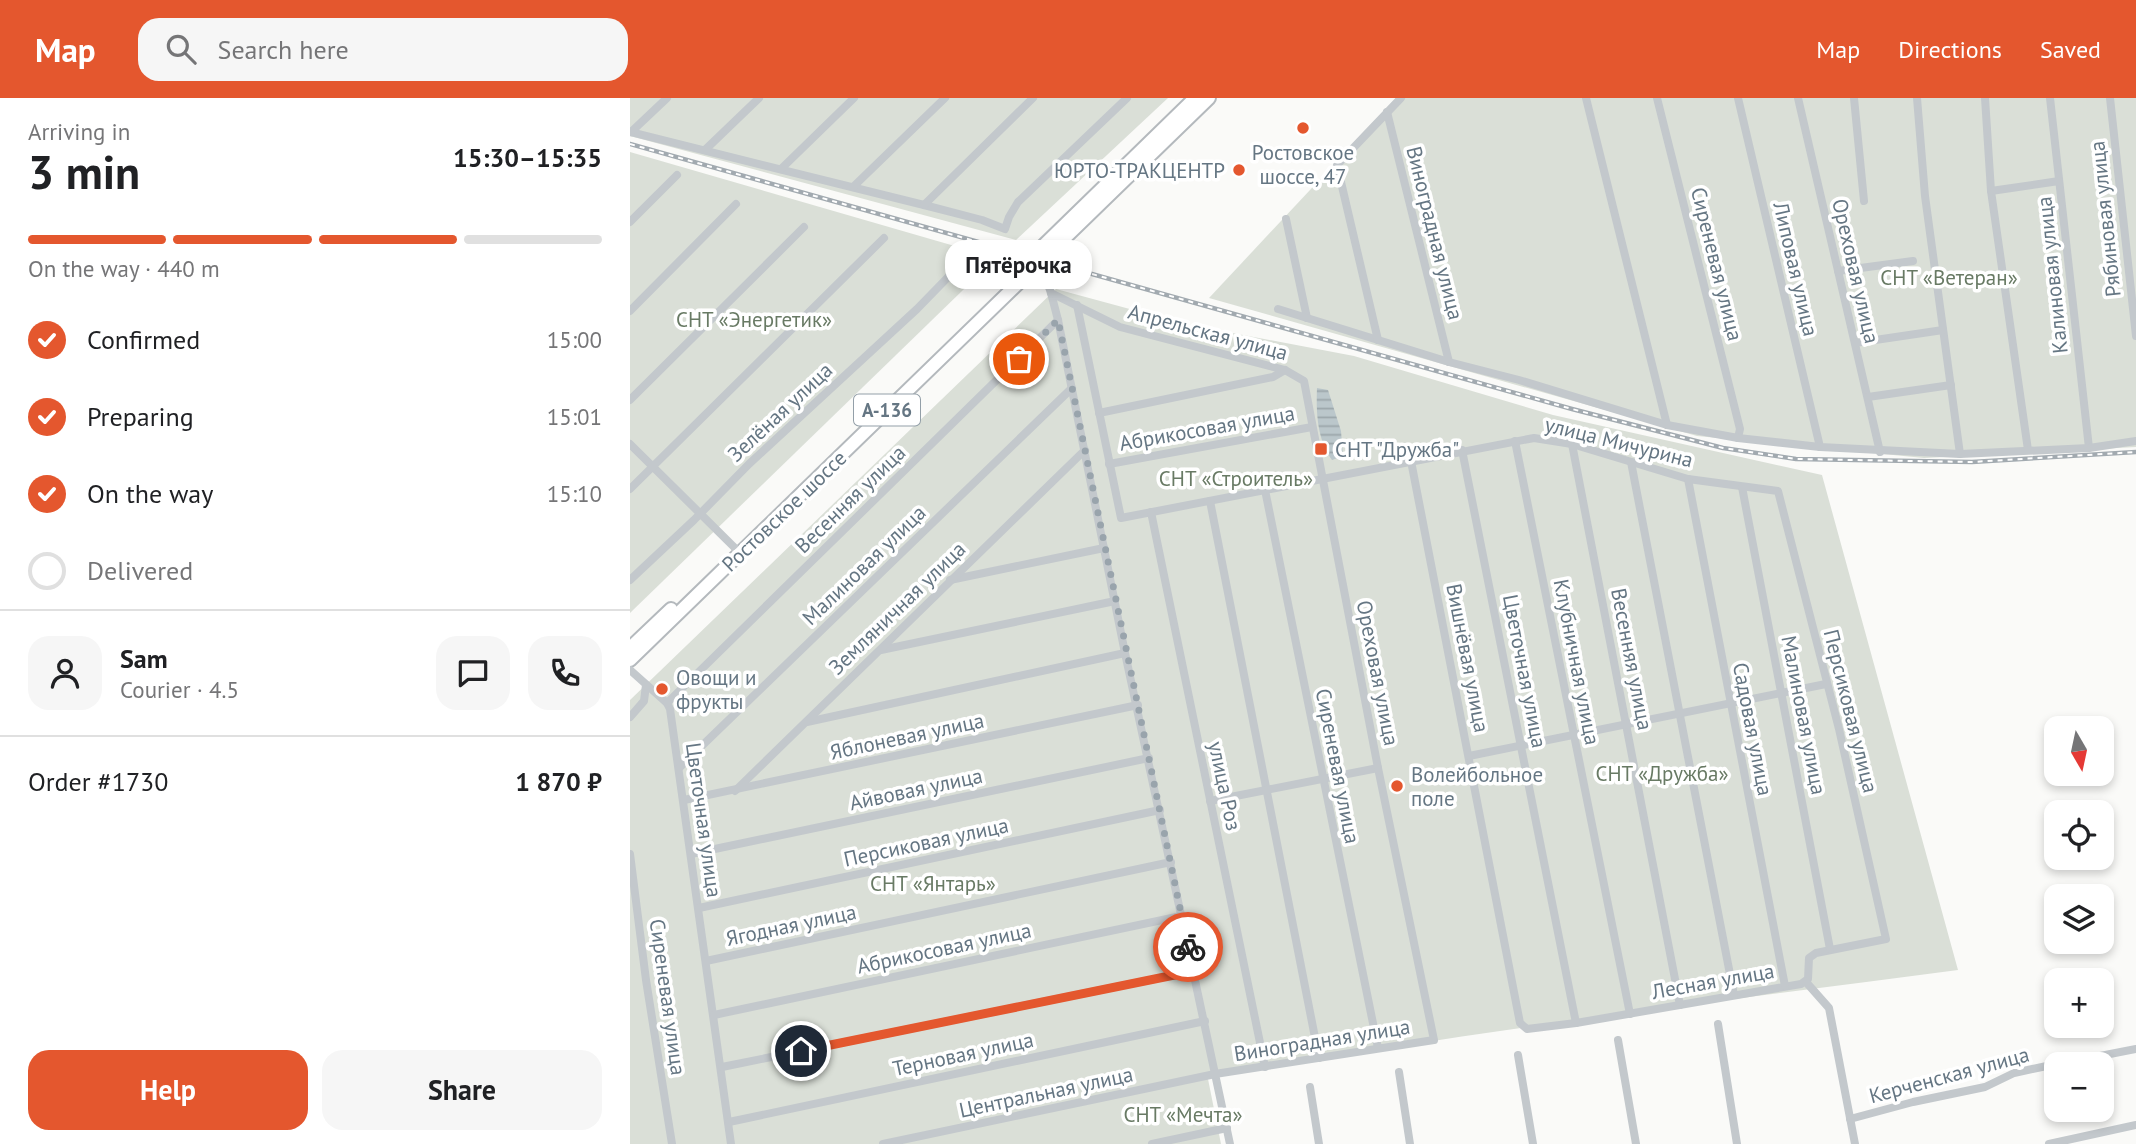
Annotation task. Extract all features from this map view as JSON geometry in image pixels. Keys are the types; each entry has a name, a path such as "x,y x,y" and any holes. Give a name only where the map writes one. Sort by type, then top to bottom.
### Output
{"highway":[{"name":"Ростовское шоссе","path":"630,660 737,550 1029,265 1195,98"},
{"name":"Ростовское шоссе","path":"1029,265 1209,98"},
{"name":"Ростовское шоссе","path":"630,648 737,550"}],"street":[{"path":"631,132 667,98"},
{"path":"706,149 759,98"},
{"path":"780,169 854,98"},
{"path":"853,187 945,98"},
{"path":"924,205 1032,98"},
{"path":"631,132 982,220 1005,229 1018,202 1127,98"},
{"path":"1378,340 1337,165 1401,98"},
{"path":"1586,98 1667,425"},
{"name":"Сиреневая улица","path":"1657,98 1740,429 1738,438"},
{"name":"Липовая улица","path":"1738,98 1820,447"},
{"name":"Ореховая улица","path":"1798,98 1881,452"},
{"path":"1854,98 1864,201"},
{"path":"1917,98 1925,196 1960,454"},
{"path":"1985,98 1991,191 2028,450"},
{"name":"Калиновая улица","path":"2050,98 2089,448"},
{"name":"Рябиновая улица","path":"2110,98 2136,336"},
{"name":"Виноградная улица","path":"1387,113 1449,362"},
{"path":"630,222 677,175"},
{"path":"1991,191 2059,181"},
{"path":"630,311 736,204"},
{"path":"1286,219 1307,318"},
{"path":"630,400 804,227"},
{"path":"630,489 884,238"},
{"path":"1838,271 1913,261"},
{"path":"1029,265 1043,271 1058,320 1125,653 1230,1144"},
{"name":"Зелёная улица","path":"630,580 954,271"},
{"name":"Апрельская улица","path":"1051,293 1119,327 1285,370 1304,381 1322,478"},
{"path":"1077,305 1109,464"},
{"path":"1278,309 1667,425 1738,438 1881,452 1960,454 2089,448 2136,441"},
{"name":"Весенняя улица","path":"669,706 1058,320"},
{"path":"1855,343 1943,330"},
{"path":"1099,413 1273,377 1285,370"},
{"path":"1868,397 1951,385"},
{"name":"Малиновая улица","path":"680,767 1072,388"},
{"name":"Абрикосовая улица","path":"1109,464 1311,427"},
{"name":"улица Мичурина","path":"1109,464 1121,518 1534,438 1572,444 1688,479 1779,491"},
{"name":"Клубничная улица","path":"1515,440 1630,1014"},
{"path":"630,444 737,550"},
{"name":"Весенняя улица","path":"1572,444 1680,1005"},
{"name":"Земляничная улица","path":"735,791 1085,450"},
{"name":"Цветочная улица","path":"1462,450 1576,1023"},
{"name":"Вишнёвая улица","path":"1410,461 1517,1009 1523,1027"},
{"path":"1631,462 1734,995"},
{"name":"Ореховая улица","path":"1322,478 1434,1040"},
{"name":"Садовая улица","path":"1688,479 1785,986"},
{"name":"Малиновая улица","path":"1742,487 1830,949"},
{"name":"Сиреневая улица","path":"1265,490 1378,1048"},
{"name":"Персиковая улица","path":"1779,491 1839,729 1886,939 1830,949"},
{"path":"1210,501 1319,1058"},
{"name":"улица Роз","path":"1151,512 1265,1067"},
{"path":"950,580 1104,548"},
{"path":"880,650 1115,601"},
{"path":"805,722 1125,653"},
{"path":"630,670 669,706"},
{"path":"1469,756 1826,684"},
{"path":"630,717 643,701 646,685"},
{"name":"Яблоневая улица","path":"684,800 1138,705"},
{"name":"Цветочная улица","path":"669,706 680,767 731,1144"},
{"name":"Айвовая улица","path":"691,855 1149,758"},
{"path":"1210,802 1378,768"},
{"name":"Персиковая улица","path":"699,908 1160,810"},
{"name":"Сиреневая улица","path":"630,855 646,980 672,1144"},
{"name":"Ягодная улица","path":"706,961 1171,862"},
{"name":"Абрикосовая улица","path":"714,1014 1181,916"},
{"name":"Лесная улица","path":"1523,1027 1527,1029 1576,1023 1806,982 1809,958 1830,949"},
{"path":"722,1067 1194,971"},
{"path":"1806,982 1829,1008 1855,1144"},
{"name":"Терновая улица","path":"729,1122 1205,1021"},
{"path":"1718,1024 1737,1144"},
{"name":"Виноградная улица","path":"1215,1074 1434,1040"},
{"path":"1618,1040 1636,1144"},
{"name":"Керченская улица","path":"2114,1053 2136,1049"},
{"path":"1518,1055 1532,1144"},
{"name":"Керченская улица","path":"1850,1119 1985,1087 2014,1073 2044,1067"},
{"path":"1399,1072 1410,1144"},
{"name":"Центральная улица","path":"883,1144 1215,1074"},
{"path":"1310,1087 1319,1144"},
{"path":"2049,1144 2136,1125"},
{"path":"1153,1144 1227,1128"}],"green space":[{"path":"630,98 1168,98 1016,240 630,136"},
{"name":"СНТ «Ветеран»","path":"1396,98 2136,98 2136,447 1924,458 1697,436 1209,298"},
{"name":"СНТ «Энергетик»","path":"630,152 996,258 630,613"},
{"path":"1056,289 1185,324 1354,356 1553,415 1822,475 1958,970 1488,1033 1208,1079 1221,1144 630,1144 630,700"}],"shaded area":[{"path":"1317,388 1328,390 1341,431 1343,456 1332,460 1320,435"}],"railway":[{"path":"630,144 1572,409 1723,448 1796,459 1972,462 2136,452"}],"way so far":[{"path":"1019,359 1058,320 1188,947"}],"place":[{"name":"Ростовское шоссе, 47","path":"1303,128"},
{"name":"ЮРТО-ТРАКЦЕНТР","path":"1239,170"},
{"name":"Пятёрочка","path":"1019,359"},
{"name":"СНТ \"Дружба\"","path":"1321,449"},
{"name":"Овощи и фрукты","path":"662,689"},
{"name":"Волейбольное поле","path":"1397,786"}],"route":[{"path":"801,1051 1194,971 1188,947"}],"park label":[{"name":"СНТ «Строитель»","path":"1236,478"},
{"name":"СНТ «Дружба»","path":"1662,773"},
{"name":"СНТ «Янтарь»","path":"933,883"},
{"name":"СНТ «Мечта»","path":"1183,1114"}]}
